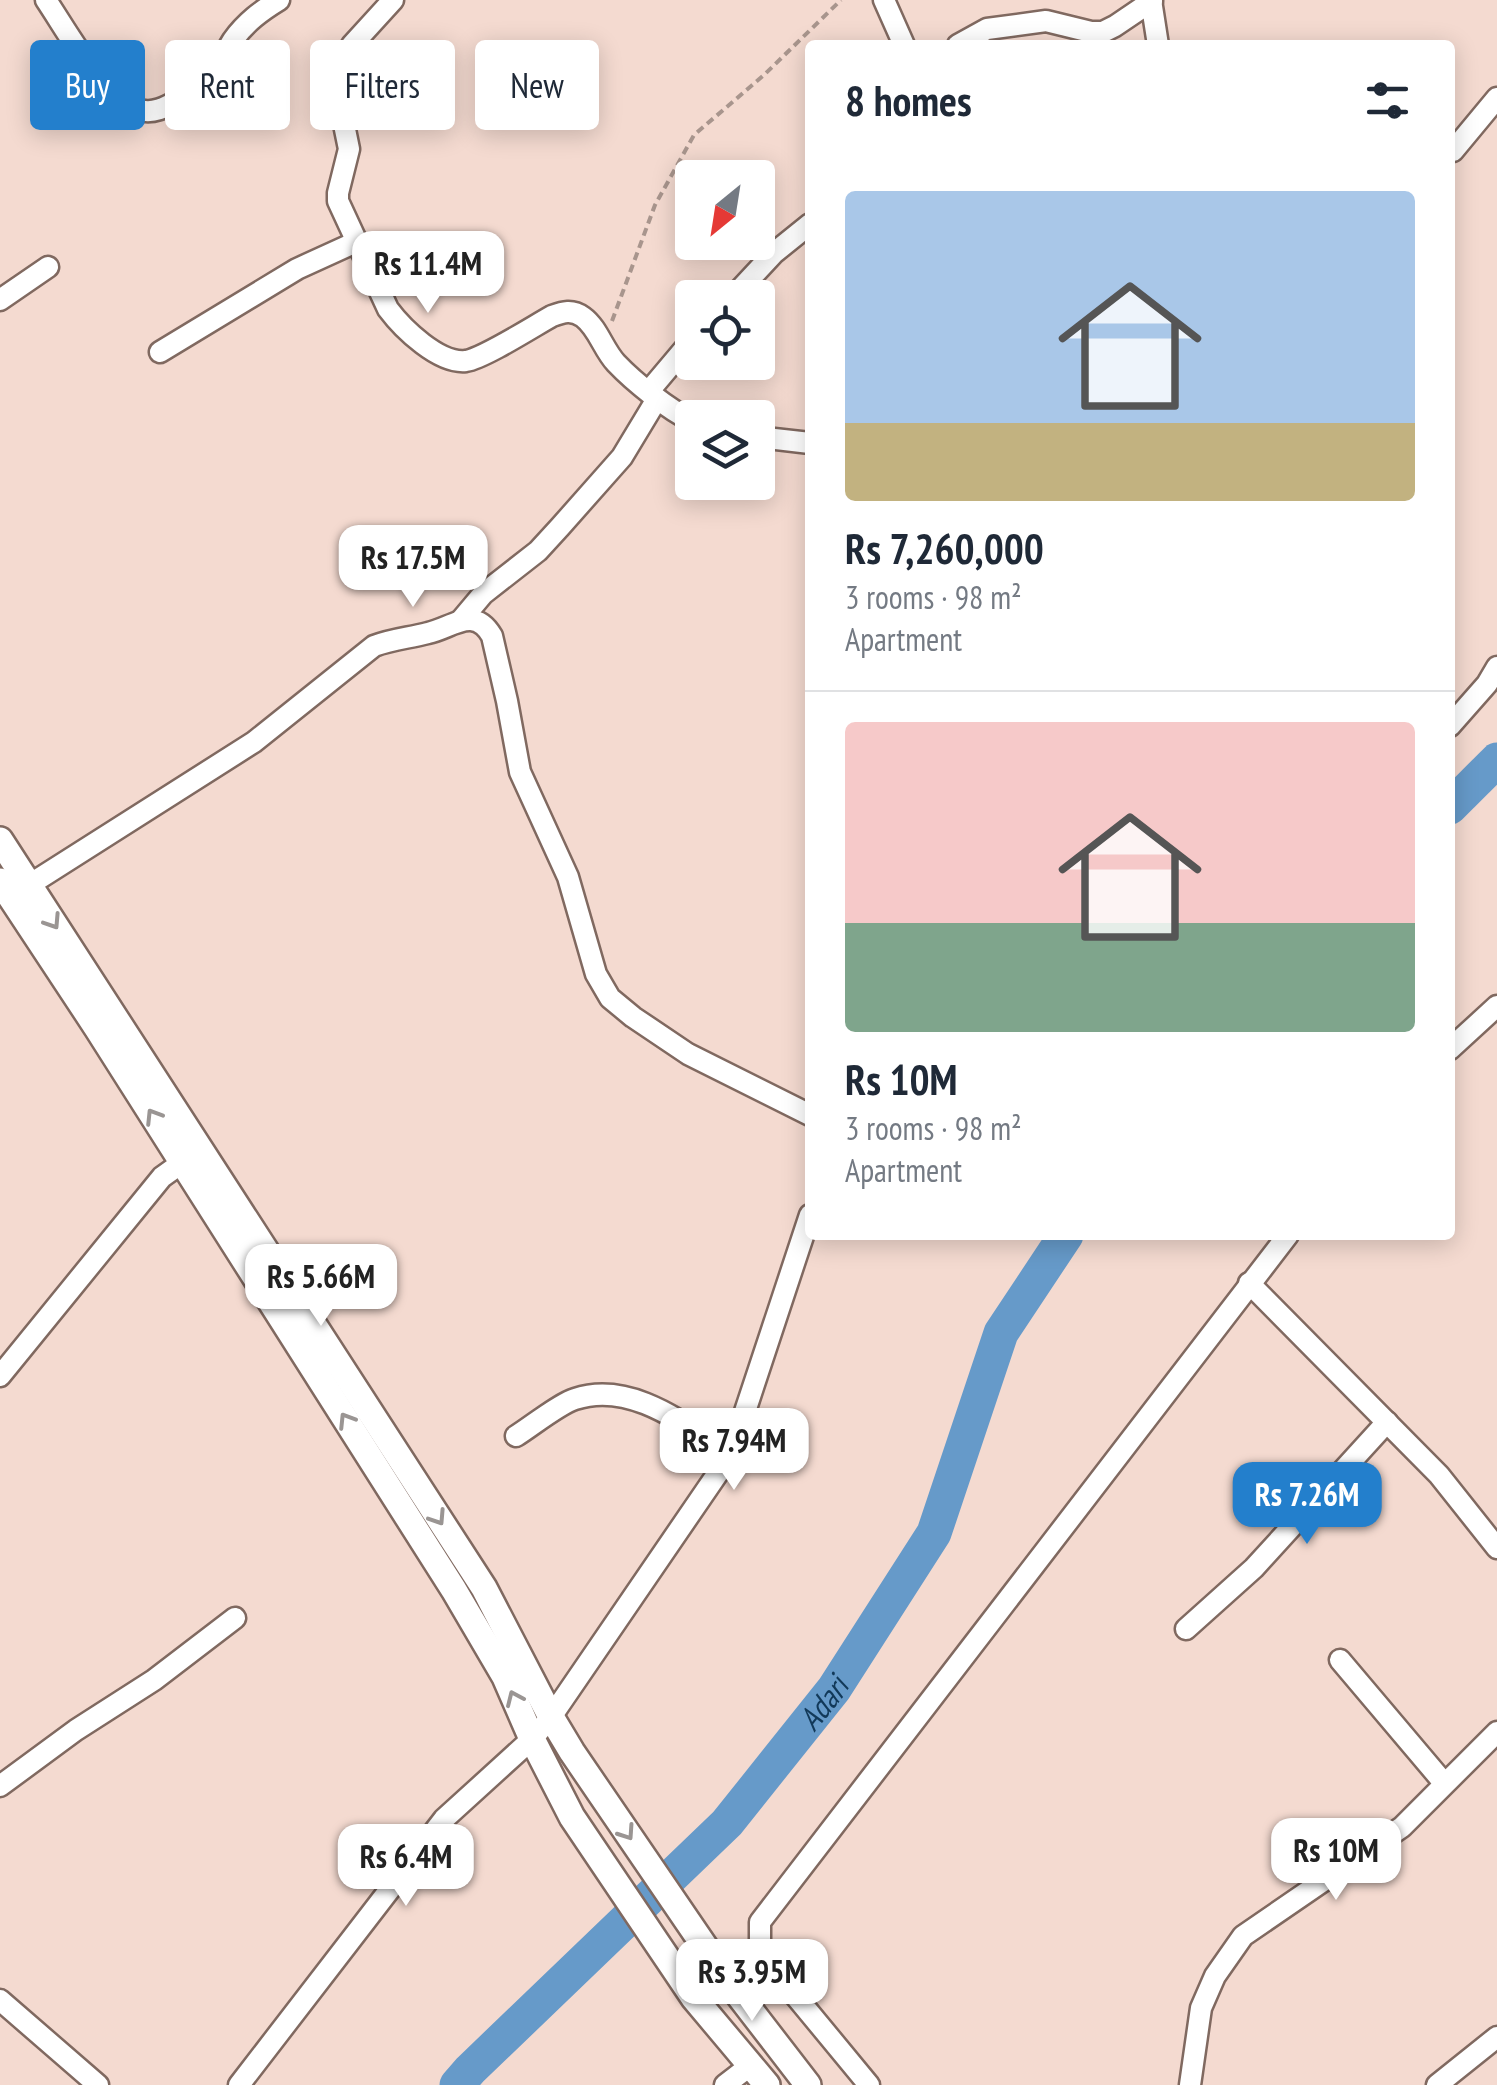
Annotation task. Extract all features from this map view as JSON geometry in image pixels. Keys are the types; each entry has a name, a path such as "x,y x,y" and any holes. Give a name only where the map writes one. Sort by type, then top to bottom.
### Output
{"main road":[{"path":"0,840 484,1588 572,1752 732,1985 808,2085"},
{"path":"0,880 454,1590 505,1677 572,1817 694,1998 759,2075"}],"street":[{"path":"46,0 94,73 119,98 142,111 162,109 193,92 216,70 247,23 280,0"},
{"path":"393,0 352,45 337,73 349,149 338,201 388,310 416,338 460,361 476,358 566,311 584,318 615,362 675,410"},
{"path":"884,0 902,40"},
{"path":"967,40 987,29 1046,20 1103,32 1152,0 1157,40"},
{"path":"1455,148 1497,98"},
{"path":"749,280 805,228"},
{"path":"160,352 298,269 356,242"},
{"path":"0,300 48,266"},
{"path":"29,885 254,742 374,646 393,638 432,633 462,619 484,594 538,551 622,456 653,395 675,364"},
{"path":"775,439 805,442"},
{"path":"462,619 478,622 492,636 520,772 568,877 596,974 610,998 688,1054 805,1112"},
{"path":"1455,720 1497,667"},
{"path":"1455,1044 1497,1006"},
{"path":"0,1376 162,1177 183,1162"},
{"path":"239,2085 444,1819 551,1717 731,1454 805,1230"},
{"path":"869,2085 760,1954 760,1922 1284,1240"},
{"path":"1249,1283 1439,1476 1497,1548"},
{"path":"516,1436 575,1399 608,1395 641,1400 731,1454"},
{"path":"1186,1629 1254,1568 1386,1422"},
{"path":"0,1786 76,1730 154,1680 234,1618"},
{"path":"1340,1660 1444,1783"},
{"path":"1190,2085 1202,2008 1215,1976 1242,1936 1402,1827 1497,1732"},
{"path":"0,2000 98,2085"},
{"path":"1438,2085 1497,2038"},
{"path":"725,2085 759,2075"}],"path":[{"path":"603,344 655,205 694,135 764,75 841,0"}],"waterway":[{"name":"Adari","path":"1455,802 1497,760"},
{"name":"Adari","path":"457,2085 727,1823 834,1689 934,1533 1001,1333 1063,1240"}]}
